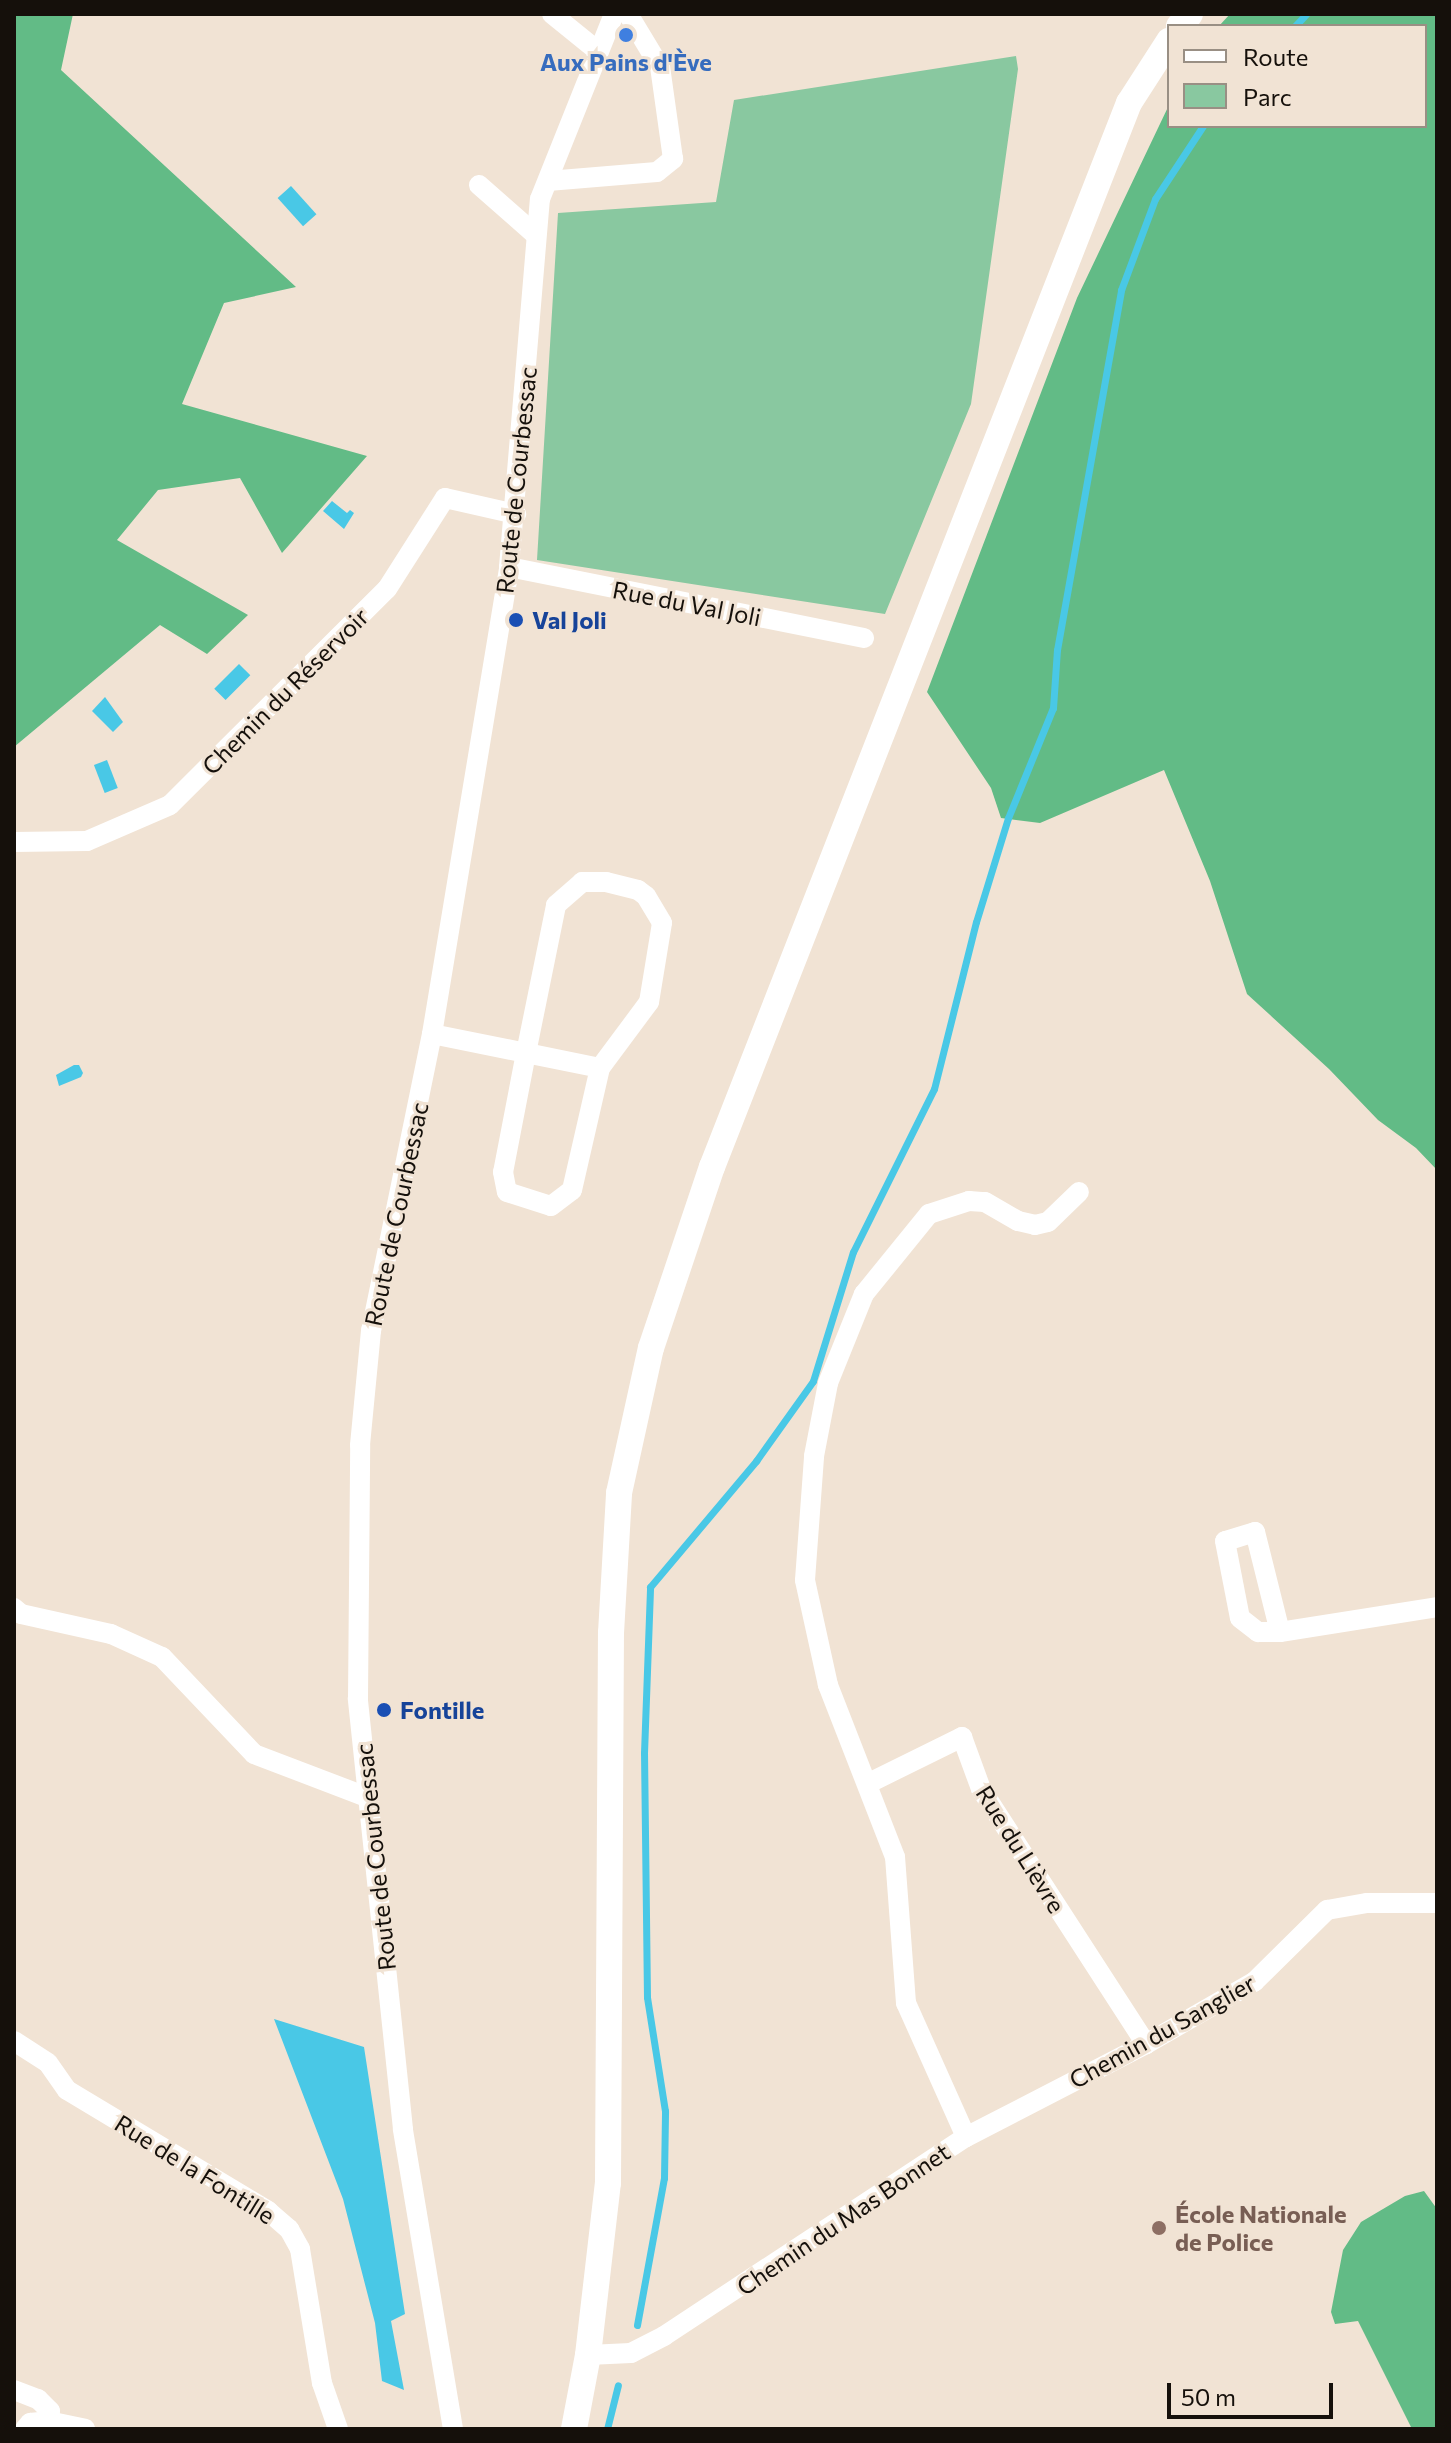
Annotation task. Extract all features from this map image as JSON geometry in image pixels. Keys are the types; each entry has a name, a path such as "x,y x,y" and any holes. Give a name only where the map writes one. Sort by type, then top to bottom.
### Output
{"street":[{"path":"552,14 599,52"},
{"name":"Route de Courbessac","path":"453,2429 403,2129 358,1698 360,1445 376,1304 432,1034 509,567 516,514 540,199 614,14"},
{"path":"548,181 657,172 673,159 660,67 628,14"},
{"path":"574,2429 588,2355 608,2183 611,1633 619,1493 651,1348 712,1167 1129,103 1167,44"},
{"path":"479,185 536,235"},
{"name":"Chemin du Réservoir","path":"14,842 87,841 170,805 387,589 445,498 516,514"},
{"name":"Rue du Val Joli","path":"509,567 864,638"},
{"path":"582,882 606,882 638,890 646,896 662,923 649,1002 600,1068 572,1190 551,1206 507,1192 503,1172 556,905 582,882"},
{"path":"432,1034 600,1068"},
{"name":"Chemin du Mas Bonnet","path":"588,2355 631,2353 664,2336 966,2137 906,2003 895,1857 869,1783 828,1685 805,1580 814,1456 828,1383 839,1347 864,1294 929,1214 969,1201 985,1202 1018,1221 1035,1225 1048,1222 1079,1192"},
{"path":"1280,1632 1255,1532 1225,1541 1240,1618 1258,1632 1280,1632 1437,1607"},
{"path":"14,1608 21,1614 111,1634 162,1657 254,1754 369,1798"},
{"name":"Rue du Lièvre","path":"869,1783 962,1737 981,1789 1146,2044"},
{"name":"Chemin du Sanglier","path":"966,2137 1146,2044 1254,1982 1327,1910 1367,1903 1437,1903"},
{"name":"Rue de la Fontille","path":"14,2041 48,2063 67,2090 268,2211 289,2229 300,2249 322,2383 338,2429"},
{"path":"14,2390 38,2399 50,2411 48,2421"},
{"path":"25,2429 30,2423 48,2421 85,2429"}],"green space":[{"path":"14,14 73,14 61,70 296,287 224,303 182,404 367,456 282,553 240,478 158,490 117,540 248,615 207,654 160,625 14,747"},
{"path":"1230,14 1437,14 1437,1170 1416,1148 1378,1120 1329,1069 1247,994 1210,881 1164,770 1040,823 1001,818 991,788 927,692 1077,298 1167,109 1167,128 1427,128 1427,24 1221,24"},
{"path":"1016,56 1018,69 971,404 885,614 537,560 558,213 716,202 734,100"},
{"path":"1424,2191 1437,2209 1437,2429 1412,2429 1358,2321 1335,2324 1331,2312 1343,2250 1361,2222 1405,2196"}],"water":[{"path":"291,186 316,214 303,226 278,198"},
{"path":"332,501 347,513 350,510 354,513 344,529 323,511"},
{"path":"239,664 250,675 226,700 214,689"},
{"path":"105,697 123,722 113,732 92,711"},
{"path":"107,760 118,788 105,793 94,765"},
{"path":"79,1065 83,1073 81,1077 59,1086 56,1075"},
{"path":"274,2019 364,2047 405,2314 391,2321 404,2390 382,2381 375,2323 343,2199"}],"waterway":[{"path":"1297,24 1306,14"},
{"path":"637,2325 664,2178 665,2111 647,1997 644,1753 650,1587 756,1461 813,1381 853,1252 934,1089 976,922 1008,818 1053,708 1057,650 1121,290 1155,199 1202,128"},
{"path":"607,2429 618,2385"}],"place":[{"name":"Aux Pains d'Ève","path":"626,35"},
{"name":"Val Joli","path":"516,620"},
{"name":"Fontille","path":"384,1710"},
{"name":"École Nationale de Police","path":"1159,2228"}]}
